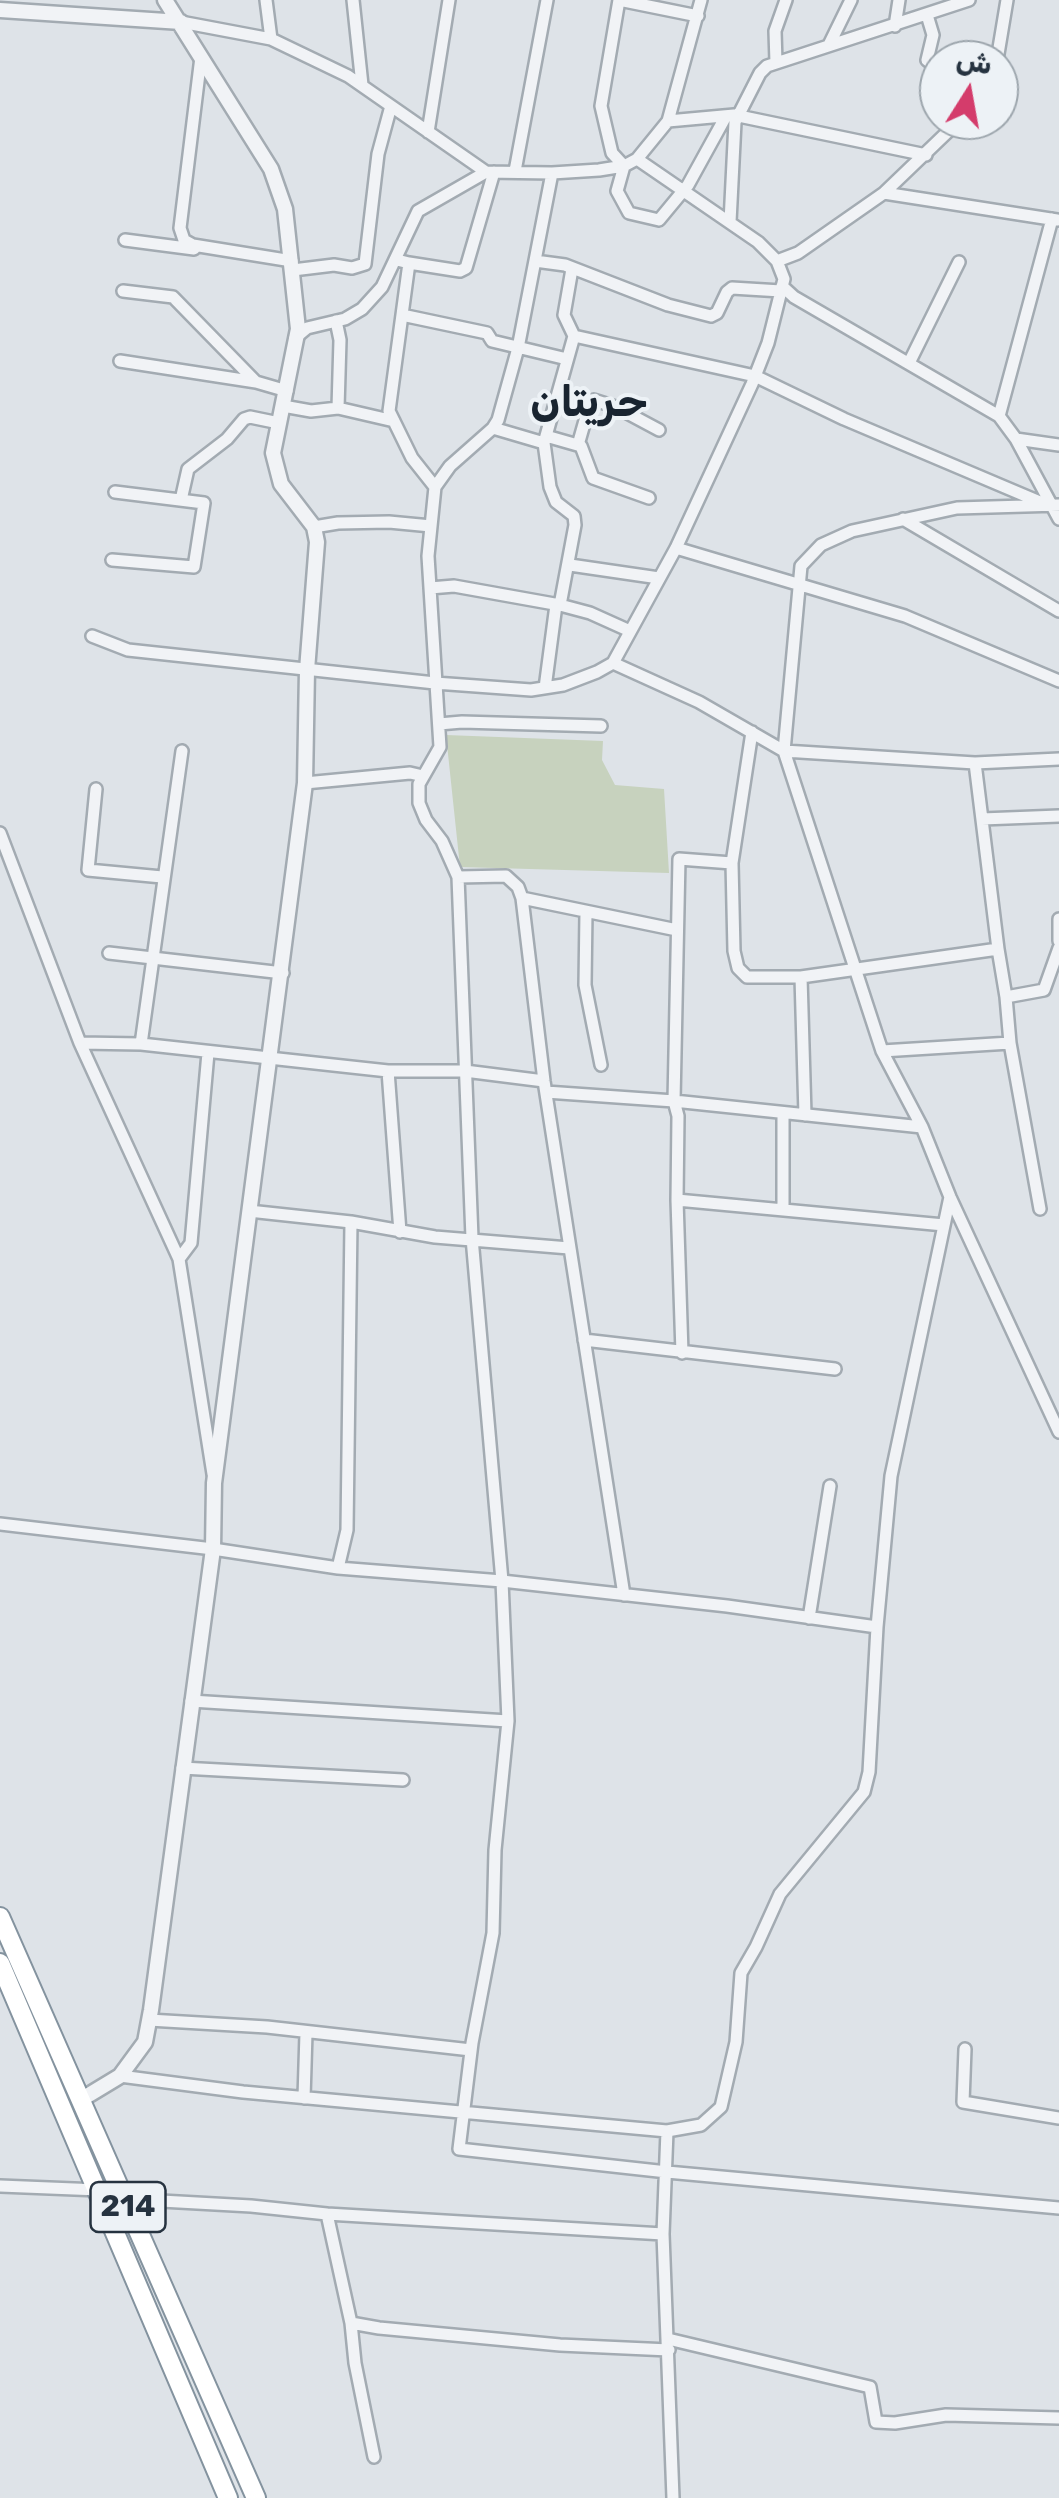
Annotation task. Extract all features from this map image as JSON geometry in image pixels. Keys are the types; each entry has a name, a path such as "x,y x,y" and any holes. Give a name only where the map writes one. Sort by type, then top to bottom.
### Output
{"highway":[{"name":"214","path":"0,1916 256,2498"},
{"name":"214","path":"0,1963 228,2498"},
{"path":"55,2090 74,2081"},
{"path":"70,2123 86,2107"}],"street":[{"path":"86,2107 120,2076 145,2042 149,2020 212,1549 214,1484 305,783 307,670 317,542 314,527 281,484 273,454 298,329 285,209 271,169 165,0"},
{"path":"266,0 271,40"},
{"path":"353,0 362,86"},
{"path":"428,132 449,0"},
{"path":"515,171 547,0"},
{"path":"624,166 612,153 601,106 619,0 698,16"},
{"path":"435,487 412,458 388,411 402,315 403,262 418,210 490,172 600,170 624,166 637,158 668,121 702,0"},
{"path":"776,63 775,31 786,0"},
{"path":"829,45 851,0"},
{"path":"896,26 899,0"},
{"path":"624,166 618,191 630,213 659,220 684,191 760,73 776,63 969,0"},
{"path":"1000,40 1007,0"},
{"path":"0,10 181,22 271,40 362,86 490,172"},
{"path":"926,15 932,40"},
{"path":"201,55 180,228 184,240 293,265"},
{"path":"125,240 293,265 362,268 378,154 391,106"},
{"path":"668,121 731,116 926,156"},
{"path":"730,222 731,116"},
{"path":"778,261 798,253 884,193 941,140"},
{"path":"92,636 128,650 530,690 580,679 614,663 676,548 756,376 784,278 778,261 730,222 637,158"},
{"path":"403,262 460,271 466,268 490,172"},
{"path":"552,173 518,348 493,428 450,466 435,487 430,526 440,746 423,776 418,803 458,877 472,1238 502,1582 508,1720 495,1850 493,1933 459,2149 1058,2208 1059,2191"},
{"path":"884,193 1055,220 999,416"},
{"path":"535,261 555,262 668,305 711,316 718,314 732,288 781,289 999,416 1016,439 1059,519"},
{"path":"295,338 307,328 362,309 403,262"},
{"path":"909,363 959,262"},
{"path":"545,688 558,605 570,566 574,516 556,502 550,487 545,440 574,336 564,315 572,269"},
{"path":"123,291 173,298 256,382 311,411 338,408 394,421"},
{"path":"402,315 487,333 492,341 566,360"},
{"path":"336,321 340,340 338,408"},
{"path":"574,336 756,376 844,419 1054,506"},
{"path":"120,362 256,382"},
{"path":"578,445 592,400 616,407 659,430"},
{"path":"181,500 188,469 227,439 244,418 278,423"},
{"path":"493,428 578,445 585,450 593,478 649,498"},
{"path":"1016,439 1059,445"},
{"path":"112,560 194,567 204,503 115,492"},
{"path":"1054,506 957,508 852,530 821,544 801,566 784,751 882,1051 922,1127 950,1198 1059,1432"},
{"path":"903,519 1059,611"},
{"path":"314,527 389,522 430,526"},
{"path":"676,548 905,616 1059,681"},
{"path":"570,566 659,578"},
{"path":"430,588 454,586 558,605 590,613 630,631"},
{"path":"614,663 698,702 784,751 975,763 1059,759"},
{"path":"439,724 601,726"},
{"path":"752,732 732,863 734,951 738,968 746,978 801,977 998,949"},
{"path":"141,1044 182,751"},
{"path":"975,763 1010,1043 1040,1209"},
{"path":"305,783 410,773 423,776"},
{"path":"96,788 88,870 162,876"},
{"path":"982,819 1059,816"},
{"path":"0,832 80,1042 179,1259 214,1484"},
{"path":"682,1353 676,1200 678,1116 674,1101 679,859 732,863"},
{"path":"458,877 506,876 518,887 522,898 545,1087 624,1596"},
{"path":"522,898 677,930"},
{"path":"586,912 585,984 601,1065"},
{"path":"1006,997 1044,990 1059,945 1059,919"},
{"path":"109,953 283,973"},
{"path":"801,977 805,1115"},
{"path":"80,1042 141,1044 388,1071 464,1071 545,1087 922,1127"},
{"path":"882,1051 1010,1043"},
{"path":"179,1259 191,1243 208,1053"},
{"path":"388,1071 400,1232"},
{"path":"783,1113 784,1210"},
{"path":"120,2076 304,2098 668,2131 701,2124 721,2107 736,2042 740,1974 780,1894 864,1792 869,1772 892,1476 950,1198"},
{"path":"676,1200 944,1225"},
{"path":"249,1211 351,1222 400,1232 570,1248"},
{"path":"338,1568 346,1530 351,1222"},
{"path":"584,1340 836,1369"},
{"path":"809,1618 830,1486"},
{"path":"0,1524 338,1568 502,1582 878,1627"},
{"path":"191,1702 508,1720"},
{"path":"182,1768 403,1780"},
{"path":"149,2020 268,2027 472,2050"},
{"path":"304,2098 306,2033"},
{"path":"965,2049 963,2102 1059,2118"},
{"path":"668,2131 664,2234 673,2498"},
{"path":"0,2186 99,2190"},
{"path":"125,2199 664,2234"},
{"path":"327,2214 351,2322 354,2362 374,2457"},
{"path":"351,2322 542,2343 668,2345 870,2387 876,2422 895,2423 946,2414 1059,2418"}],"green space":[{"path":"446,735 603,741 602,760 615,785 664,789 669,873 460,867"}],"district":[{"name":"حريتان","path":"589,404"}]}
